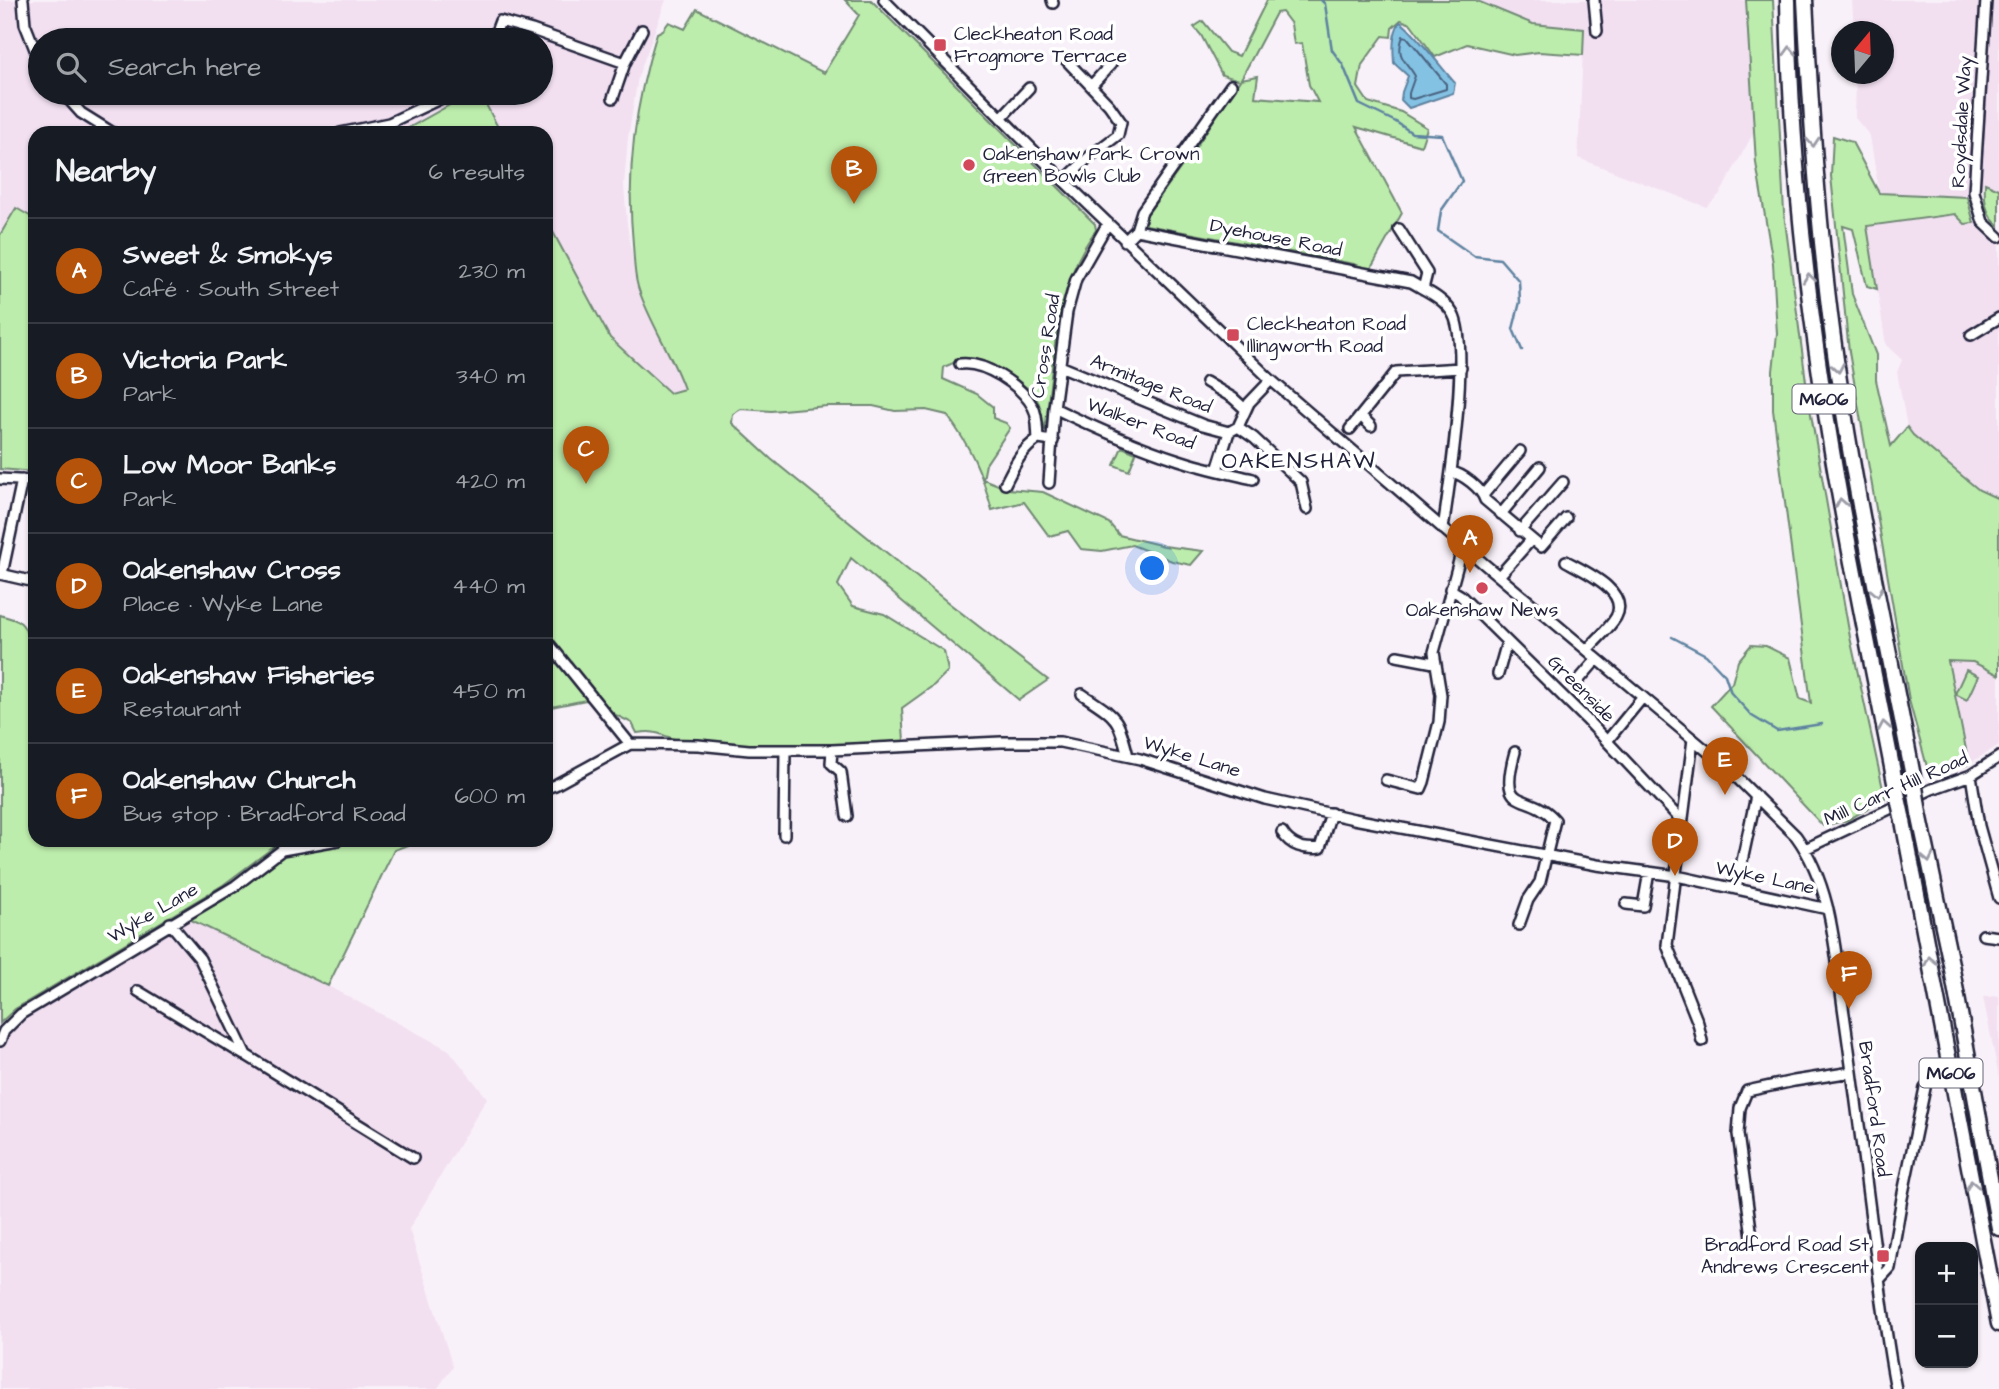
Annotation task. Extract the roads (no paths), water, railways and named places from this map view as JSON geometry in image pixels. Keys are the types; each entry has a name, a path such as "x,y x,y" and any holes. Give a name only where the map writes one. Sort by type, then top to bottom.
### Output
{"highway":[{"name":"M606","path":"1788,0 1793,117 1801,212 1821,380 1844,516 1999,1324"},
{"name":"M606","path":"1805,0 1817,200 1833,340 1863,515 1919,813 1951,964 1999,1228"}],"street":[{"path":"23,0 28,31"},
{"name":"Bradford Road","path":"884,0 1125,241 1271,380 1693,739 1796,836 1821,880 1828,909 1896,1389"},
{"path":"1594,0 1597,31"},
{"name":"Roydsdale Way","path":"1986,0 1974,192 1983,222 1999,237"},
{"path":"497,28 500,21 526,28"},
{"path":"613,98 625,63 642,30"},
{"path":"553,37 625,63"},
{"path":"1064,181 1118,135 1121,122 1109,105 1066,60"},
{"path":"1091,86 1111,64"},
{"path":"1125,241 1136,230 1142,211 1196,139 1231,85"},
{"path":"1001,118 1030,88"},
{"path":"73,105 102,126"},
{"path":"372,126 390,122 427,105"},
{"name":"Cross Road","path":"1049,482 1054,408 1067,312 1076,279 1108,223"},
{"path":"1399,229 1427,273 1423,289"},
{"name":"Dyehouse Road","path":"1136,230 1411,282 1439,298 1454,315 1461,368 1443,529"},
{"path":"1971,335 1999,318"},
{"path":"960,364 973,363 1004,379 1026,396 1035,410 1038,439"},
{"name":"Armitage Road","path":"1060,366 1203,425 1234,430"},
{"path":"1350,429 1396,372 1461,368"},
{"path":"1217,470 1245,409 1271,380"},
{"path":"1206,382 1233,398 1245,409"},
{"name":"Walker Road","path":"1054,408 1114,437 1180,460 1253,479"},
{"path":"1361,416 1371,426"},
{"path":"1234,430 1254,438 1301,482 1307,509"},
{"path":"1005,484 1028,445 1038,439 1053,441"},
{"path":"1483,494 1520,451"},
{"path":"1501,514 1540,467"},
{"path":"1451,472 1458,473 1483,494 1485,500 1541,547 1566,518"},
{"path":"0,479 28,480"},
{"path":"22,480 1,574 28,580"},
{"path":"1520,531 1563,482"},
{"path":"1499,576 1531,540"},
{"path":"1386,780 1421,789 1439,722 1441,695 1434,652 1464,546"},
{"path":"1566,561 1612,590 1619,602 1617,615 1587,650"},
{"name":"Greenside","path":"1450,589 1460,595 1681,820"},
{"path":"1498,674 1507,642"},
{"path":"553,649 630,744"},
{"path":"1397,656 1434,663"},
{"path":"1578,681 1597,659"},
{"path":"1082,694 1113,715 1121,728 1129,756"},
{"path":"1606,741 1643,697"},
{"path":"1693,739 1667,944 1698,1023 1702,1041"},
{"name":"Wyke Lane","path":"553,786 630,744 698,745 749,750 832,750 1060,742 1129,756 1265,799 1597,865 1677,876 1828,909"},
{"path":"784,835 785,750"},
{"path":"832,750 831,763 841,772 847,816"},
{"path":"1515,752 1509,784 1514,796 1525,804 1545,808 1555,820 1540,882 1528,900 1519,925"},
{"name":"Mill Carr Hill Road","path":"1805,849 1932,789 1971,775 1999,757"},
{"path":"1971,775 1979,826 1999,898"},
{"path":"1736,890 1756,796"},
{"path":"1282,832 1290,843 1304,848 1320,848 1331,813"},
{"name":"Wyke Lane","path":"0,1041 4,1031 21,1014 235,886 282,850 299,847"},
{"path":"1626,904 1643,906 1649,872"},
{"path":"170,923 200,959 246,1055"},
{"path":"1983,935 1999,937"},
{"path":"138,991 413,1158"},
{"path":"1753,1244 1738,1134 1740,1108 1747,1091 1794,1080 1852,1072"},
{"path":"1879,1280 1890,1268 1925,1088"}],"water":[{"path":"1400,22 1455,83 1453,93 1409,108 1401,100 1408,76 1394,63 1393,47"}],"waterway":[{"path":"1321,0 1325,4 1332,50 1343,65 1359,104 1412,133 1442,135 1462,181 1441,211 1438,231 1474,256 1500,259 1519,281 1520,302 1513,329 1522,350"},
{"path":"1672,637 1706,655 1725,675 1731,693 1752,716 1777,731 1822,724"}],"place":[{"name":"Cleckheaton Road Frogmore Terrace","path":"940,45"},
{"name":"Oakenshaw Park Crown Green Bowls Club","path":"969,165"},
{"name":"Victoria Park","path":"854,204"},
{"name":"Cleckheaton Road Illingworth Road","path":"1233,335"},
{"name":"Low Moor Banks","path":"586,484"},
{"name":"Sweet & Smokys","path":"1470,573"},
{"name":"Oakenshaw News","path":"1482,588"},
{"name":"Oakenshaw Fisheries","path":"1725,795"},
{"name":"Oakenshaw Cross","path":"1675,876"},
{"name":"Oakenshaw Church","path":"1849,1009"},
{"name":"Bradford Road St Andrews Crescent","path":"1883,1256"}],"district":[{"name":"OAKENSHAW","path":"1299,461"}]}
